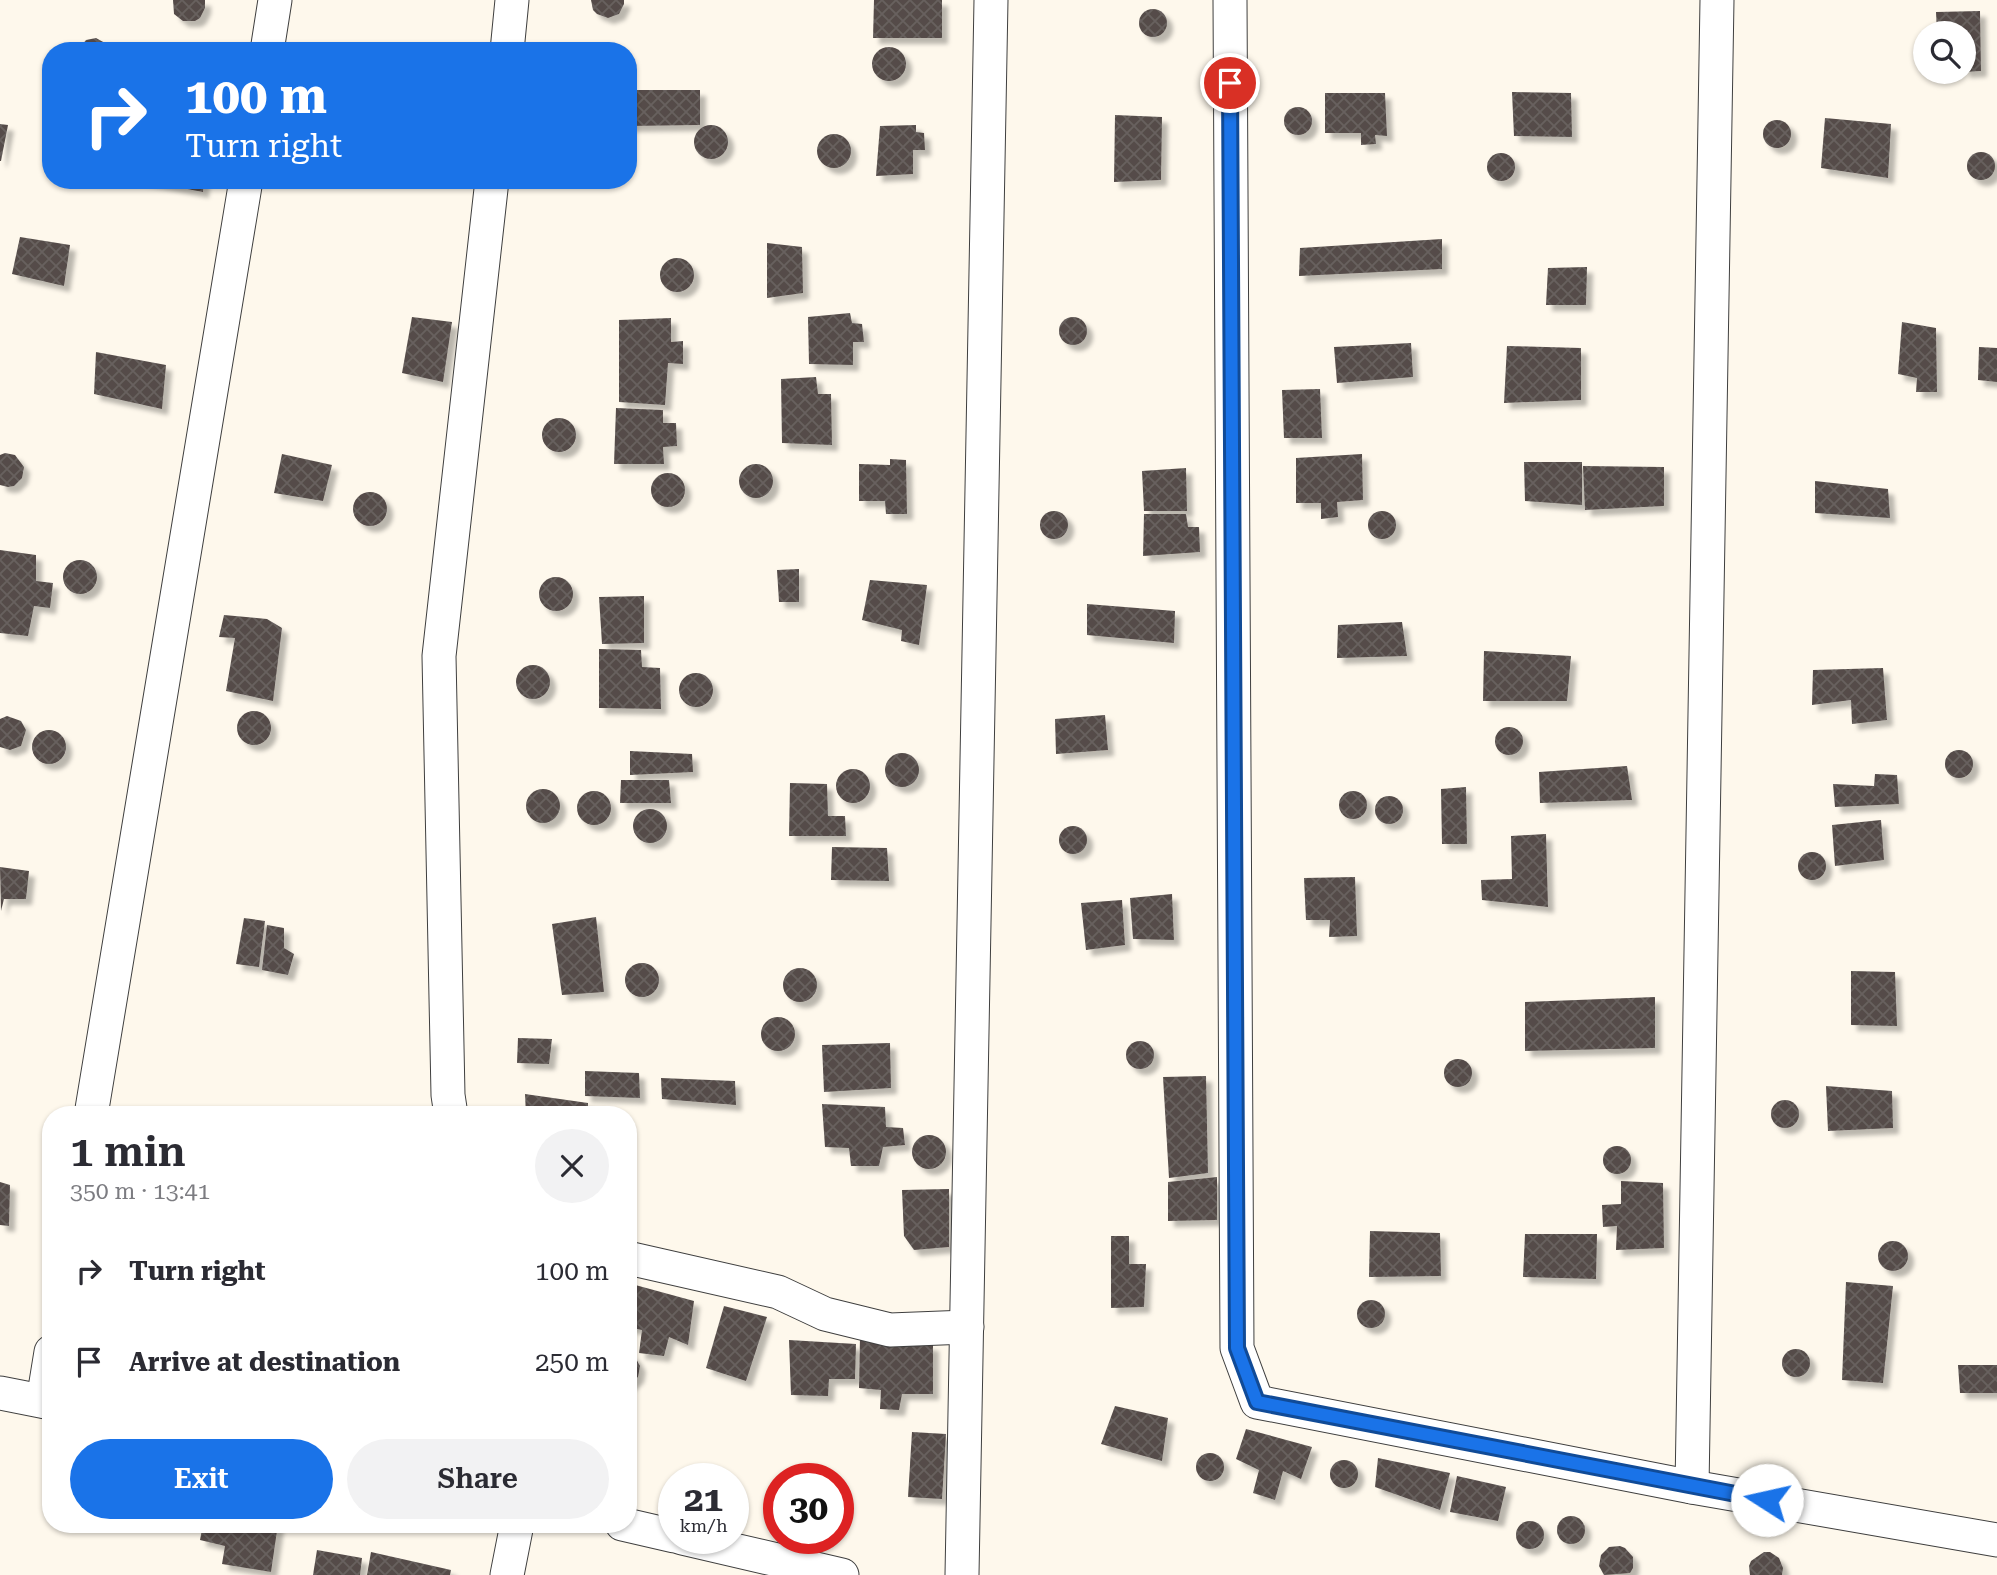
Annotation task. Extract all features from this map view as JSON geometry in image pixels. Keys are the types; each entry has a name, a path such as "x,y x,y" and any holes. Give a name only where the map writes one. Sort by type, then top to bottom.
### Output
{"street":[{"path":"268,42 275,0"},
{"path":"508,42 512,0"},
{"path":"962,1575 991,0"},
{"path":"1230,0 1237,1348 1257,1402 1692,1488 1997,1540"},
{"path":"1692,1488 1717,0"},
{"path":"92,1106 245,189"},
{"path":"450,1106 439,656 491,189"},
{"path":"637,1260 778,1292 825,1314 890,1330 967,1327"},
{"path":"0,1393 42,1401"},
{"path":"637,1527 658,1532"},
{"path":"507,1575 515,1533"},
{"path":"749,1553 842,1575"}],"building":[{"path":"173,0 205,0 205,8 200,18 195,21 183,21 174,14"},
{"path":"591,0 624,0 624,4 619,14 608,18 593,10"},
{"path":"874,0 942,0 942,38 873,38"},
{"path":"1153,9 1163,13 1167,23 1163,33 1153,37 1143,33 1139,23 1143,13"},
{"path":"1980,11 1981,71 1976,71 1976,21 1936,21 1936,12"},
{"path":"96,38 103,42 84,42"},
{"path":"889,47 901,52 906,64 901,76 889,81 877,76 872,64 877,52"},
{"path":"637,90 700,90 700,125 637,126"},
{"path":"1512,92 1571,93 1572,137 1514,136"},
{"path":"1325,93 1385,93 1387,136 1375,135 1376,144 1361,145 1361,133 1325,133"},
{"path":"1298,107 1308,111 1312,121 1308,131 1298,135 1288,131 1284,121 1288,111"},
{"path":"1115,115 1162,117 1161,180 1114,182"},
{"path":"1825,118 1891,124 1888,178 1821,168"},
{"path":"1777,120 1787,124 1791,134 1787,144 1777,148 1767,144 1763,134 1767,124"},
{"path":"0,124 8,125 1,161 0,161"},
{"path":"711,125 723,130 728,142 723,154 711,159 699,154 694,142 699,130"},
{"path":"916,125 916,132 924,133 925,150 913,150 913,174 876,176 880,126"},
{"path":"834,134 846,139 851,151 846,163 834,168 822,163 817,151 822,139"},
{"path":"1981,152 1991,156 1995,166 1991,176 1981,180 1971,176 1967,166 1971,156"},
{"path":"1501,153 1511,157 1515,167 1511,177 1501,181 1491,177 1487,167 1491,157"},
{"path":"20,237 70,245 64,286 12,274"},
{"path":"1442,239 1442,269 1299,276 1300,248"},
{"path":"767,243 802,247 803,293 767,298"},
{"path":"677,258 689,263 694,275 689,287 677,292 665,287 660,275 665,263"},
{"path":"1587,267 1586,305 1546,305 1548,268"},
{"path":"850,313 852,323 862,324 864,342 853,342 853,365 809,364 808,317"},
{"path":"412,317 452,322 443,382 402,373"},
{"path":"1073,317 1083,321 1087,331 1083,341 1073,345 1063,341 1059,331 1063,321"},
{"path":"671,318 671,342 683,341 683,364 668,363 665,405 619,402 619,320"},
{"path":"1902,322 1936,328 1937,392 1916,392 1917,378 1898,374"},
{"path":"1411,343 1413,377 1337,383 1334,347"},
{"path":"1507,346 1581,348 1581,400 1504,403"},
{"path":"1979,347 1997,348 1997,382 1978,380"},
{"path":"96,352 166,365 162,409 94,394"},
{"path":"816,377 818,394 831,394 832,445 782,443 781,379"},
{"path":"1320,389 1322,438 1284,438 1282,390"},
{"path":"616,408 663,410 663,423 676,423 677,446 663,447 664,464 614,464"},
{"path":"559,418 571,423 576,435 571,447 559,452 547,447 542,435 547,423"},
{"path":"282,454 332,465 323,501 274,493"},
{"path":"1362,454 1363,500 1337,502 1338,517 1321,519 1321,503 1296,503 1296,458"},
{"path":"0,455 15,455 24,467 22,478 14,486 0,485"},
{"path":"890,459 906,460 907,514 886,514 885,501 859,501 859,464 890,465"},
{"path":"1524,462 1582,462 1582,505 1525,501"},
{"path":"756,464 768,469 773,481 768,493 756,498 744,493 739,481 744,469"},
{"path":"1583,466 1664,467 1664,506 1585,510"},
{"path":"1186,468 1187,511 1144,511 1142,471"},
{"path":"668,473 680,478 685,490 680,502 668,507 656,502 651,490 656,478"},
{"path":"1815,481 1888,489 1890,518 1815,513"},
{"path":"370,492 382,497 387,509 382,521 370,526 358,521 353,509 358,497"},
{"path":"1054,511 1064,515 1068,525 1064,535 1054,539 1044,535 1040,525 1044,515"},
{"path":"1382,511 1392,515 1396,525 1392,535 1382,539 1372,535 1368,525 1372,515"},
{"path":"1144,514 1186,514 1188,527 1199,527 1200,552 1143,556"},
{"path":"0,550 36,555 36,581 53,583 50,608 34,606 28,636 0,633"},
{"path":"80,560 92,565 97,577 92,589 80,594 68,589 63,577 68,565"},
{"path":"799,569 799,602 779,602 777,570"},
{"path":"556,577 568,582 573,594 568,606 556,611 544,606 539,594 544,582"},
{"path":"870,580 927,585 919,645 901,641 902,630 862,620"},
{"path":"644,596 644,643 602,644 599,597"},
{"path":"1087,604 1175,611 1174,643 1087,635"},
{"path":"224,615 267,619 282,628 273,701 226,691 235,638 219,637"},
{"path":"1402,622 1407,656 1337,658 1338,625"},
{"path":"599,649 641,650 642,667 660,668 661,709 599,708"},
{"path":"1484,651 1571,656 1567,701 1483,701"},
{"path":"533,665 545,670 550,682 545,694 533,699 521,694 516,682 521,670"},
{"path":"1883,668 1887,720 1852,724 1851,700 1812,705 1813,670"},
{"path":"696,673 708,678 713,690 708,702 696,707 684,702 679,690 684,678"},
{"path":"254,711 266,716 271,728 266,740 254,745 242,740 237,728 242,716"},
{"path":"1105,715 1108,750 1056,754 1055,719"},
{"path":"7,716 21,721 26,730 21,746 10,750 0,747 0,719"},
{"path":"1509,727 1519,731 1523,741 1519,751 1509,755 1499,751 1495,741 1499,731"},
{"path":"49,730 61,735 66,747 61,759 49,764 37,759 32,747 37,735"},
{"path":"1959,750 1969,754 1973,764 1969,774 1959,778 1949,774 1945,764 1949,754"},
{"path":"630,751 692,754 693,772 630,775"},
{"path":"902,753 914,758 919,770 914,782 902,787 890,782 885,770 890,758"},
{"path":"1627,766 1632,800 1540,803 1539,772"},
{"path":"853,769 865,774 870,786 865,798 853,803 841,798 836,786 841,774"},
{"path":"1875,774 1897,775 1899,804 1835,807 1833,784 1874,786"},
{"path":"621,780 669,780 671,803 620,803"},
{"path":"790,783 827,784 828,816 845,816 846,836 789,836"},
{"path":"1466,787 1467,844 1442,844 1441,789"},
{"path":"543,789 555,794 560,806 555,818 543,823 531,818 526,806 531,794"},
{"path":"594,791 606,796 611,808 606,820 594,825 582,820 577,808 582,796"},
{"path":"1353,791 1363,795 1367,805 1363,815 1353,819 1343,815 1339,805 1343,795"},
{"path":"1389,796 1399,800 1403,810 1399,820 1389,824 1379,820 1375,810 1379,800"},
{"path":"650,809 662,814 667,826 662,838 650,843 638,838 633,826 638,814"},
{"path":"1881,820 1884,860 1835,866 1832,825"},
{"path":"1073,826 1083,830 1087,840 1083,850 1073,854 1063,850 1059,840 1063,830"},
{"path":"1546,834 1548,907 1482,900 1481,880 1512,879 1511,836"},
{"path":"832,847 887,848 889,881 831,880"},
{"path":"1812,852 1822,856 1826,866 1822,876 1812,880 1802,876 1798,866 1802,856"},
{"path":"0,867 29,871 26,899 4,899 1,911"},
{"path":"1355,877 1357,936 1329,937 1330,920 1306,920 1304,878"},
{"path":"1172,894 1174,940 1133,939 1130,898"},
{"path":"1122,900 1125,945 1086,950 1081,903"},
{"path":"596,917 604,992 562,995 552,924"},
{"path":"244,918 265,921 259,967 236,964"},
{"path":"267,925 284,928 284,948 294,954 288,975 262,970"},
{"path":"642,963 654,968 659,980 654,992 642,997 630,992 625,980 630,968"},
{"path":"800,968 812,973 817,985 812,997 800,1002 788,997 783,985 788,973"},
{"path":"1851,971 1895,972 1897,1026 1851,1025"},
{"path":"1655,997 1655,1048 1525,1051 1525,1002"},
{"path":"778,1017 790,1022 795,1034 790,1046 778,1051 766,1046 761,1034 766,1022"},
{"path":"518,1038 552,1039 549,1064 517,1063"},
{"path":"1140,1041 1150,1045 1154,1055 1150,1065 1140,1069 1130,1065 1126,1055 1130,1045"},
{"path":"890,1043 891,1088 824,1092 822,1045"},
{"path":"1458,1059 1468,1063 1472,1073 1468,1083 1458,1087 1448,1083 1444,1073 1448,1063"},
{"path":"585,1071 639,1073 640,1098 585,1096"},
{"path":"1206,1076 1208,1173 1169,1178 1163,1077"},
{"path":"661,1078 735,1081 736,1105 662,1099"},
{"path":"1826,1086 1892,1091 1893,1128 1828,1131"},
{"path":"525,1094 588,1103 588,1106 526,1106"},
{"path":"1785,1100 1795,1104 1799,1114 1795,1124 1785,1128 1775,1124 1771,1114 1775,1104"},
{"path":"822,1104 885,1107 886,1127 903,1128 905,1145 883,1147 879,1166 851,1166 849,1148 825,1147"},
{"path":"929,1135 941,1140 946,1152 941,1164 929,1169 917,1164 912,1152 917,1140"},
{"path":"1617,1146 1627,1150 1631,1160 1627,1170 1617,1174 1607,1170 1603,1160 1607,1150"},
{"path":"1217,1177 1217,1220 1168,1221 1168,1182"},
{"path":"1621,1181 1663,1183 1664,1248 1616,1250 1617,1226 1603,1227 1602,1205 1621,1204"},
{"path":"0,1182 10,1185 9,1226 0,1225"},
{"path":"949,1189 949,1247 914,1250 904,1236 902,1190"},
{"path":"1370,1231 1440,1233 1441,1276 1369,1277"},
{"path":"1525,1234 1597,1234 1596,1279 1523,1277"},
{"path":"1111,1236 1129,1236 1129,1264 1146,1264 1144,1307 1111,1308"},
{"path":"1893,1241 1903,1246 1908,1256 1903,1266 1893,1271 1883,1266 1878,1256 1883,1246"},
{"path":"1846,1282 1893,1286 1883,1383 1842,1380"},
{"path":"637,1285 694,1301 688,1345 669,1337 664,1356 639,1353 642,1330 637,1329"},
{"path":"1371,1300 1381,1304 1385,1314 1381,1324 1371,1328 1361,1324 1357,1314 1361,1304"},
{"path":"724,1306 767,1317 746,1381 706,1368"},
{"path":"860,1337 933,1345 933,1394 902,1394 899,1410 880,1409 881,1390 859,1388"},
{"path":"789,1340 856,1344 855,1379 829,1379 828,1396 791,1395"},
{"path":"1796,1349 1806,1353 1810,1363 1806,1373 1796,1377 1786,1373 1782,1363 1786,1353"},
{"path":"1958,1365 1997,1365 1997,1393 1960,1393"},
{"path":"1115,1406 1168,1418 1162,1461 1101,1444"},
{"path":"1246,1429 1312,1447 1301,1479 1283,1471 1275,1500 1253,1493 1259,1470 1236,1459"},
{"path":"912,1432 946,1434 942,1499 908,1497"},
{"path":"1210,1453 1220,1457 1224,1467 1220,1477 1210,1481 1200,1477 1196,1467 1200,1457"},
{"path":"1378,1458 1450,1473 1440,1510 1375,1487"},
{"path":"1344,1460 1354,1464 1358,1474 1354,1484 1344,1488 1334,1484 1330,1474 1334,1464"},
{"path":"1457,1476 1506,1487 1498,1521 1450,1512"},
{"path":"1571,1516 1581,1520 1585,1530 1581,1540 1571,1544 1561,1540 1557,1530 1561,1520"},
{"path":"1530,1521 1540,1525 1544,1535 1540,1545 1530,1549 1520,1545 1516,1535 1520,1525"},
{"path":"201,1533 277,1533 271,1572 222,1564 225,1546 200,1540"},
{"path":"1620,1546 1633,1557 1633,1568 1630,1573 1604,1575 1599,1566 1601,1555 1609,1547"},
{"path":"317,1550 362,1558 360,1575 313,1575"},
{"path":"371,1552 451,1570 450,1575 367,1575"},
{"path":"1764,1552 1770,1552 1779,1558 1783,1568 1782,1575 1750,1575 1751,1561"}],"route":[{"path":"1230,83 1237,1348 1250,1384 1257,1402 1692,1488 1767,1500"}]}
